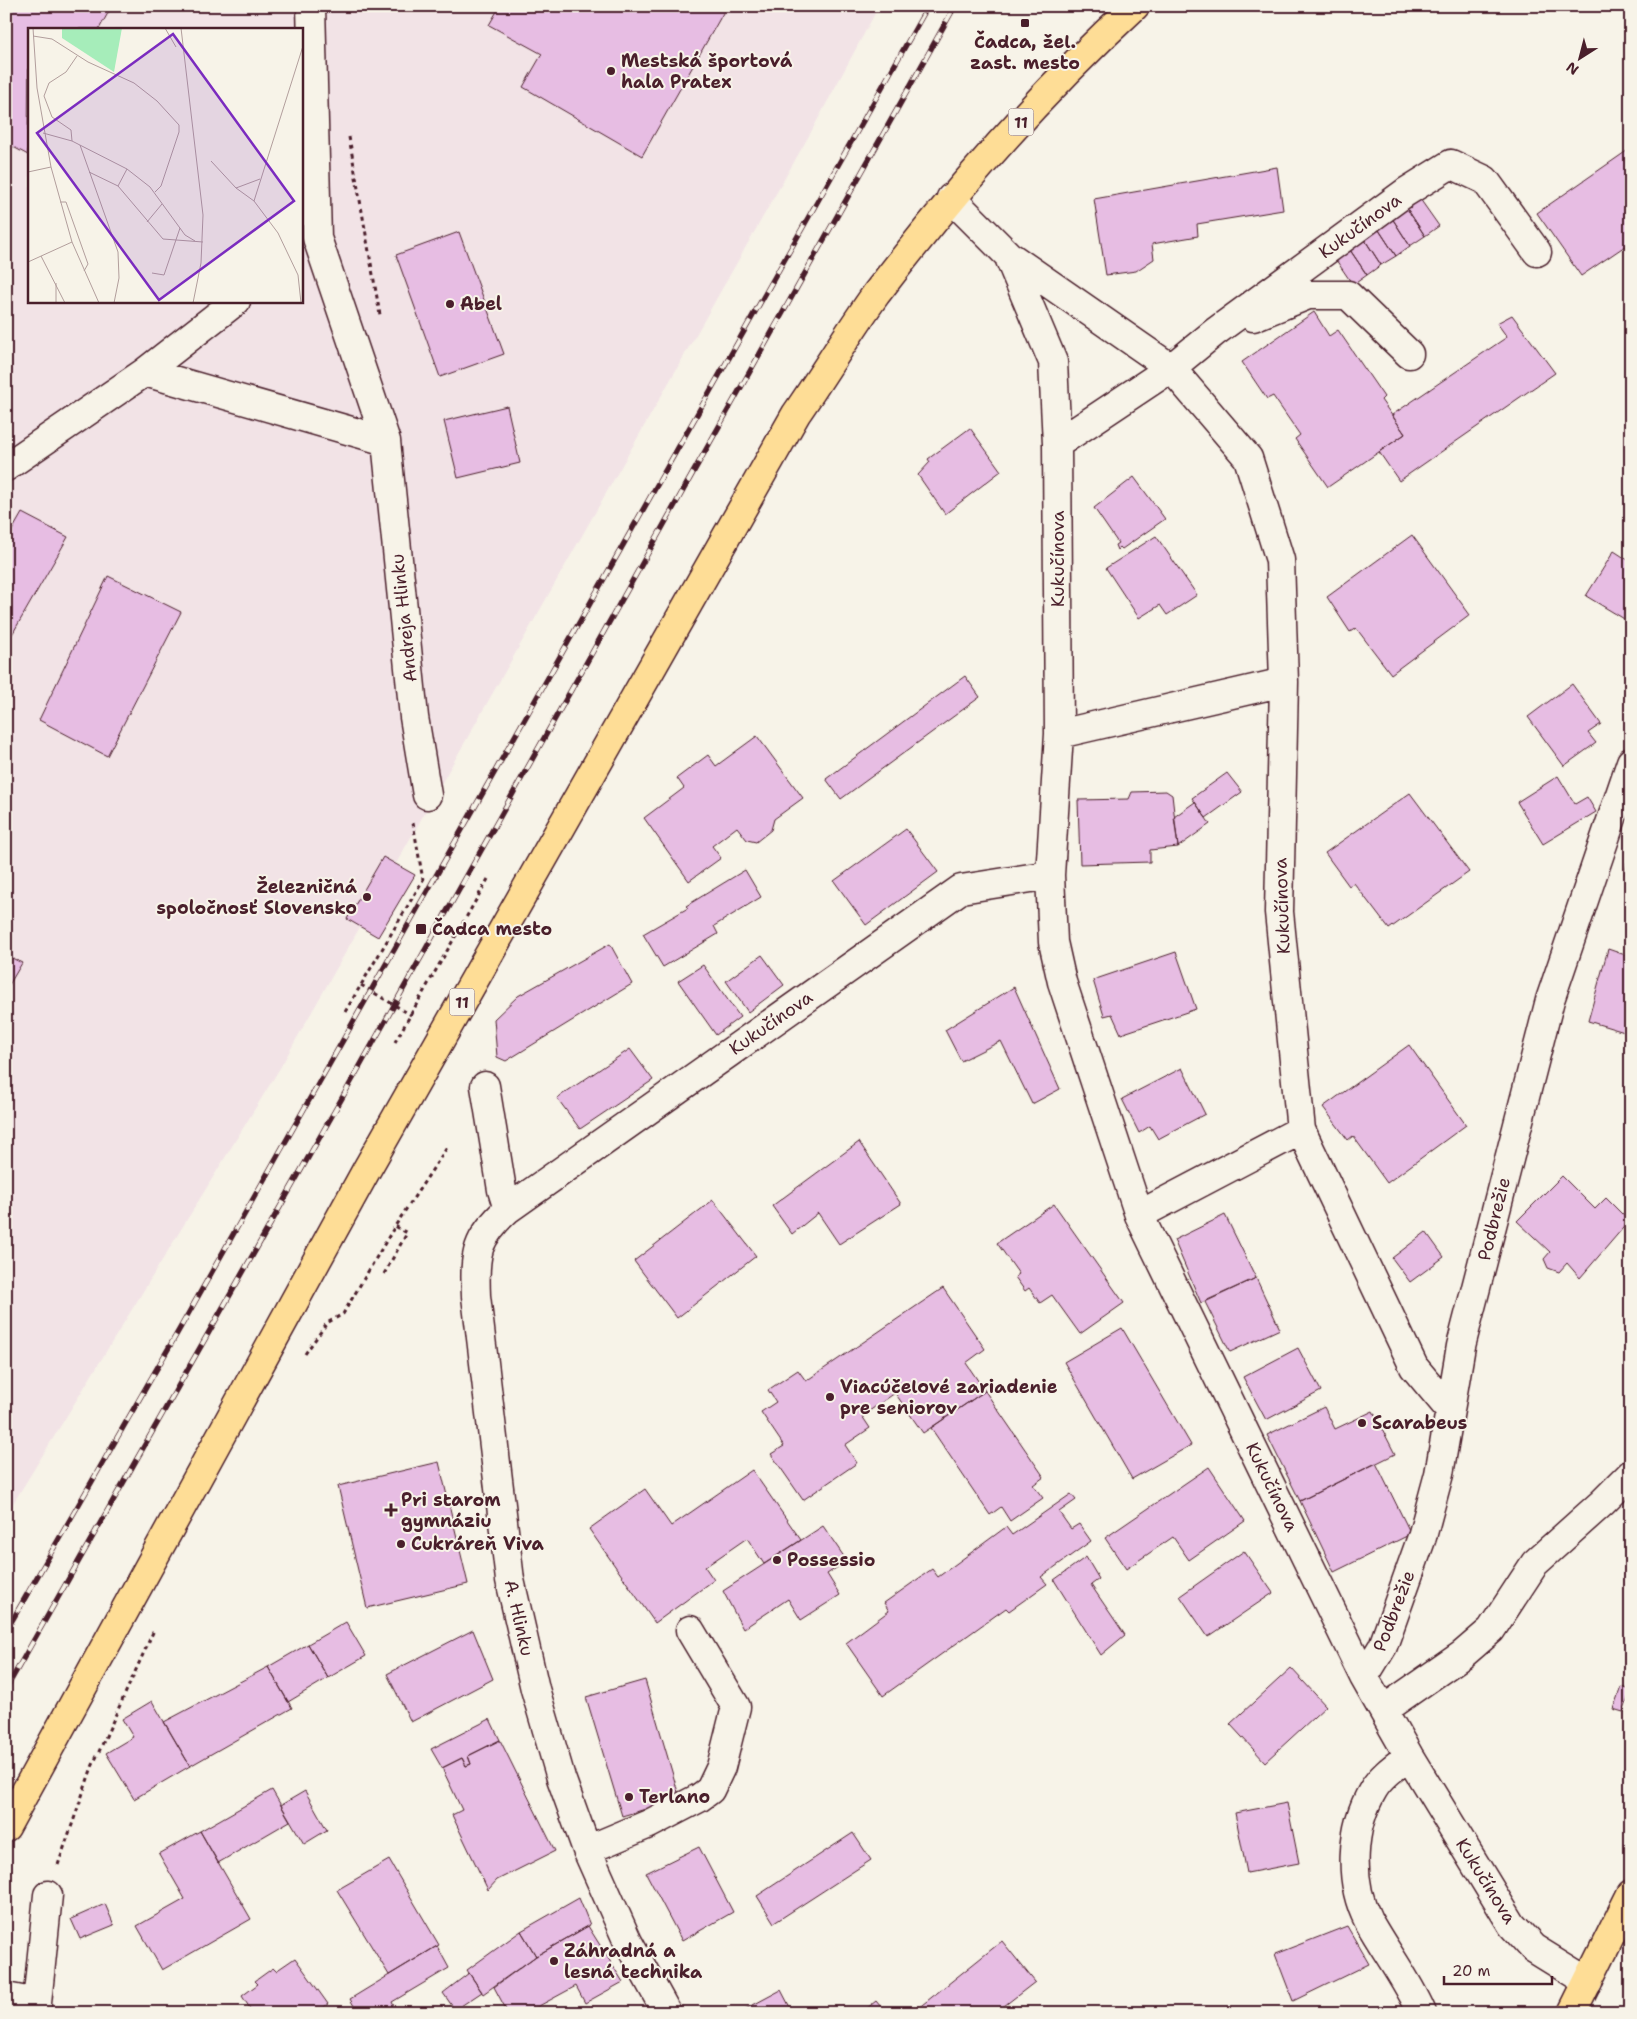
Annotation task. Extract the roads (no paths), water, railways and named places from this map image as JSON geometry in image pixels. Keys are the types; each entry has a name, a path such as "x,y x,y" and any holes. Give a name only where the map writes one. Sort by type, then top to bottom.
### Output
{"main road":[{"name":"11","path":"6,1827 367,1169 796,414 875,296 951,198 1091,46 1135,6"},
{"path":"1572,2013 1631,1894"}],"street":[{"name":"Andreja Hlinku","path":"312,6 309,244 386,441 414,717 419,805"},
{"name":"Kukučínova","path":"1057,444 1171,368 1215,332 1406,192 1451,164 1485,180 1537,252"},
{"path":"951,198 1008,255"},
{"name":"Kukučínova","path":"1008,255 1171,368 1248,458 1280,560 1284,682 1279,912 1301,1130 1414,1367 1450,1410"},
{"name":"Kukučínova","path":"1008,255 1053,362 1057,444 1059,734 1050,875 1053,942 1062,982 1139,1215 1364,1676 1409,1756 1512,1925 1533,1948 1588,1982"},
{"path":"1215,332 1308,295 1348,295 1409,354"},
{"path":"6,468 145,372 235,302"},
{"path":"145,372 386,441"},
{"path":"1059,734 1284,682"},
{"name":"Podbrežie","path":"1364,1676 1383,1646 1422,1537 1439,1474 1461,1346 1550,1000 1631,762"},
{"name":"Kukučínova","path":"508,1209 961,889 1050,875"},
{"path":"485,1086 502,1190 508,1209"},
{"path":"1139,1215 1301,1130"},
{"name":"A. Hlinku","path":"508,1209 491,1224 482,1237 476,1252 475,1265 476,1296 510,1580 535,1689 561,1778 587,1850 628,1942 667,2013"},
{"path":"1383,1710 1462,1655 1491,1630 1534,1563 1602,1503 1631,1474"},
{"path":"587,1850 649,1824 699,1798 710,1790 721,1767 736,1707 690,1630"},
{"path":"1409,1756 1388,1772 1369,1798 1361,1816 1355,1842 1356,1874 1359,1895 1368,1918 1413,1992 1422,2013"},
{"path":"6,1997 36,2008 48,1895"}],"railway":[{"path":"6,1631 179,1330 928,6"},
{"path":"6,1689 346,1091 955,6"}],"place":[{"name":"Čadca, žel. zast. mesto","path":"1025,23"},
{"name":"Mestská športová hala Pratex","path":"611,71"},
{"name":"Abel","path":"450,304"},
{"name":"Železničná spoločnosť Slovensko","path":"367,897"},
{"name":"Čadca mesto","path":"421,929"},
{"name":"Viacúčelové zariadenie pre seniorov","path":"830,1397"},
{"name":"Scarabeus","path":"1362,1423"},
{"name":"Pri starom gymnáziu","path":"391,1510"},
{"name":"Cukráreň Viva","path":"401,1544"},
{"name":"Possessio","path":"777,1560"},
{"name":"Terlano","path":"629,1797"},
{"name":"Záhradná a lesná technika","path":"554,1961"}]}
